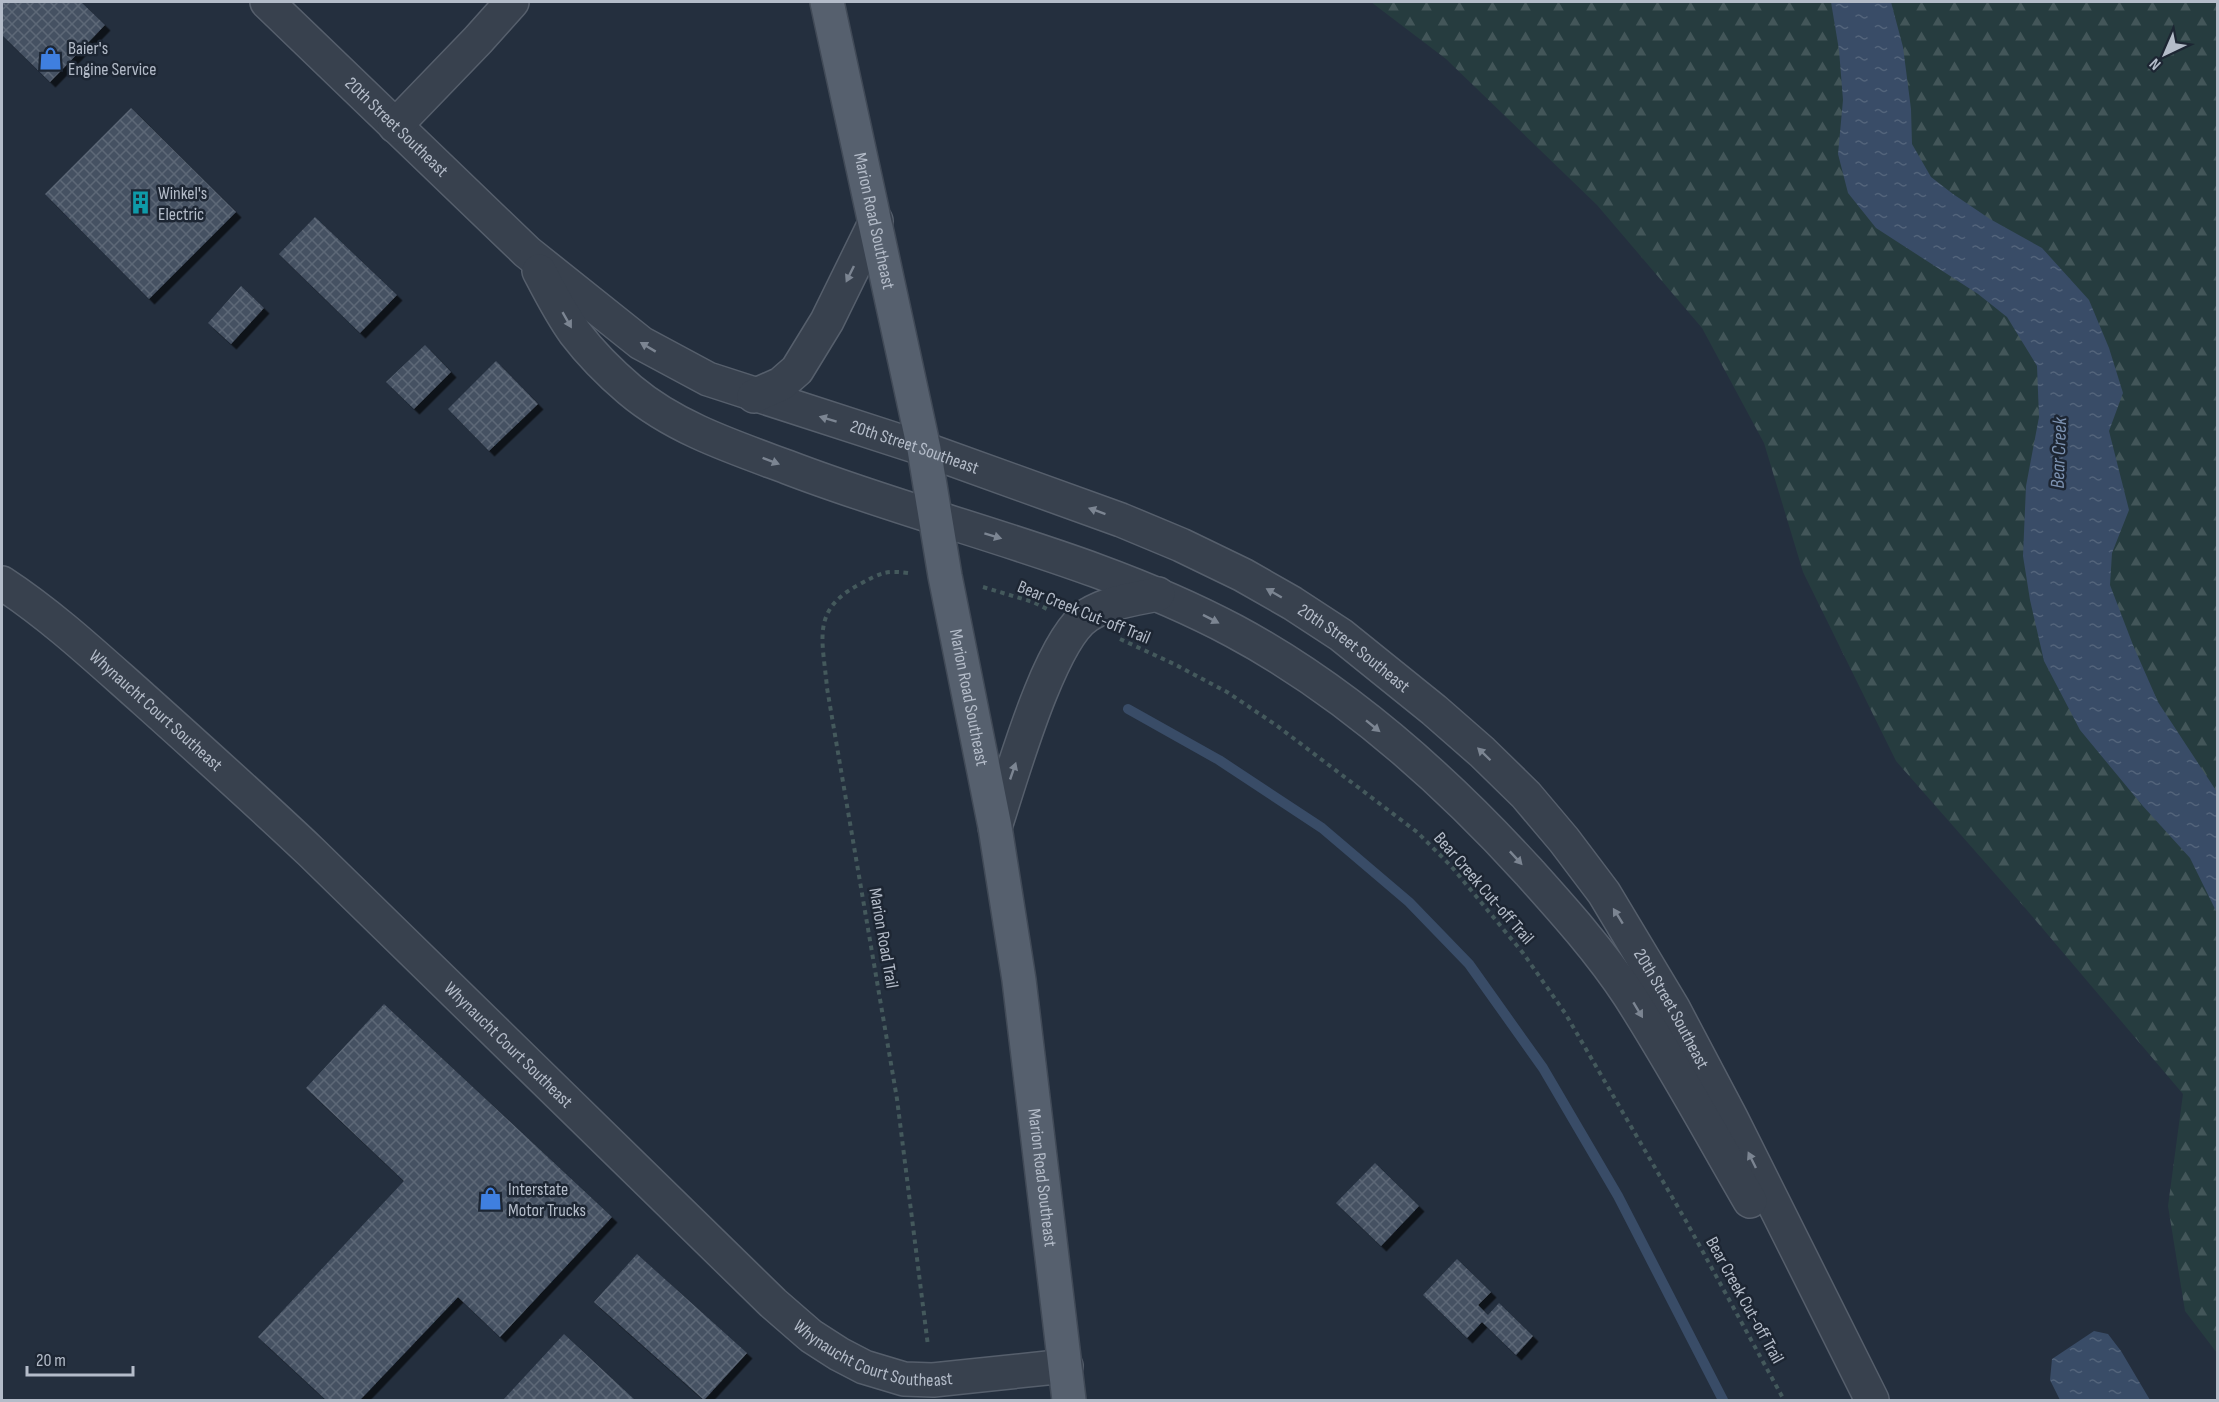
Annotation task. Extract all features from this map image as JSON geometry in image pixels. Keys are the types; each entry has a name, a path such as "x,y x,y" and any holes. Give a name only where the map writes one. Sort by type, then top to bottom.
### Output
{"main road":[{"name":"Marion Road Southeast","path":"827,2 924,449 945,576 994,827 1019,980 1070,1401"}],"street":[{"name":"20th Street Southeast","path":"267,2 527,252 641,343 708,379 754,396 924,449 1121,520 1243,575 1341,635 1394,676 1482,752 1526,795 1604,893 1673,1008 1731,1118 1870,1401"},
{"path":"396,126 499,6"},
{"path":"754,396 781,384 797,370 822,329 876,221"},
{"name":"20th Street Southeast","path":"527,252 573,330 600,362 633,392 667,415 716,440 781,465 937,519 1064,558 1158,594 1238,633 1339,698 1447,788 1493,833 1555,900 1592,944 1628,994 1870,1401"},
{"name":"Whynaucht Court Southeast","path":"2,583 82,645 243,787 773,1303 811,1336 864,1367 904,1379 933,1380 1066,1366"},
{"path":"994,827 1037,701 1060,650 1076,625 1087,616 1109,605 1158,594"}],"path":[{"name":"Marion Road Trail","path":"933,1380 897,1099 827,688 823,637 825,618 830,606 843,592 888,571 945,576"},
{"name":"Bear Creek Cut-off Trail","path":"945,576 1033,602 1076,625 1127,642 1227,692 1276,725 1417,832 1451,866 1523,953 1565,1013 1686,1221 1784,1401"}],"green space":[{"path":"1371,2 2217,2 2217,1353 2185,1311 2168,1206 2183,1094 2026,909 1896,761 1803,572 1764,443 1702,328 1597,205 1446,59"}],"water":[{"name":"Bear Creek","path":"1831,2 1891,2 1903,47 1911,109 1912,144 1931,177 1990,219 2042,248 2089,300 2109,348 2123,393 2109,431 2129,510 2112,553 2110,585 2158,702 2217,792 2217,913 2190,858 2142,805 2080,730 2044,661 2023,556 2026,486 2039,417 2037,366 2007,317 1978,294 1876,228 1848,193 1838,154 1843,100 1839,50"},
{"path":"2094,1331 2108,1334 2121,1351 2150,1400 2060,1400 2050,1380 2052,1359"}],"building":[{"name":"Baier's Engine Service","path":"2,2 81,2 105,25 50,82 2,35"},
{"name":"Winkel's Electric","path":"131,108 236,212 149,299 45,194"},
{"path":"315,217 397,295 360,333 279,254"},
{"path":"241,286 264,308 231,344 208,323"},
{"path":"425,345 451,372 414,409 386,382"},
{"path":"496,361 538,404 489,451 448,409"},
{"name":"Interstate Motor Trucks","path":"384,1004 612,1217 500,1337 458,1297 360,1400 326,1400 258,1337 404,1181 306,1088"},
{"path":"1375,1163 1419,1206 1381,1246 1336,1203"},
{"path":"637,1254 747,1353 704,1400 594,1302"},
{"path":"1457,1259 1491,1292 1478,1305 1488,1315 1499,1303 1533,1336 1516,1355 1482,1322 1467,1338 1423,1295"},
{"path":"564,1334 635,1400 503,1400"}],"waterway":[{"path":"1128,709 1219,760 1322,828 1409,902 1469,964 1543,1068 1618,1196 1723,1400"}],"place":[{"name":"Baier's Engine Service","path":"50,58"},
{"name":"Winkel's Electric","path":"140,203"},
{"name":"Interstate Motor Trucks","path":"490,1199"}]}
